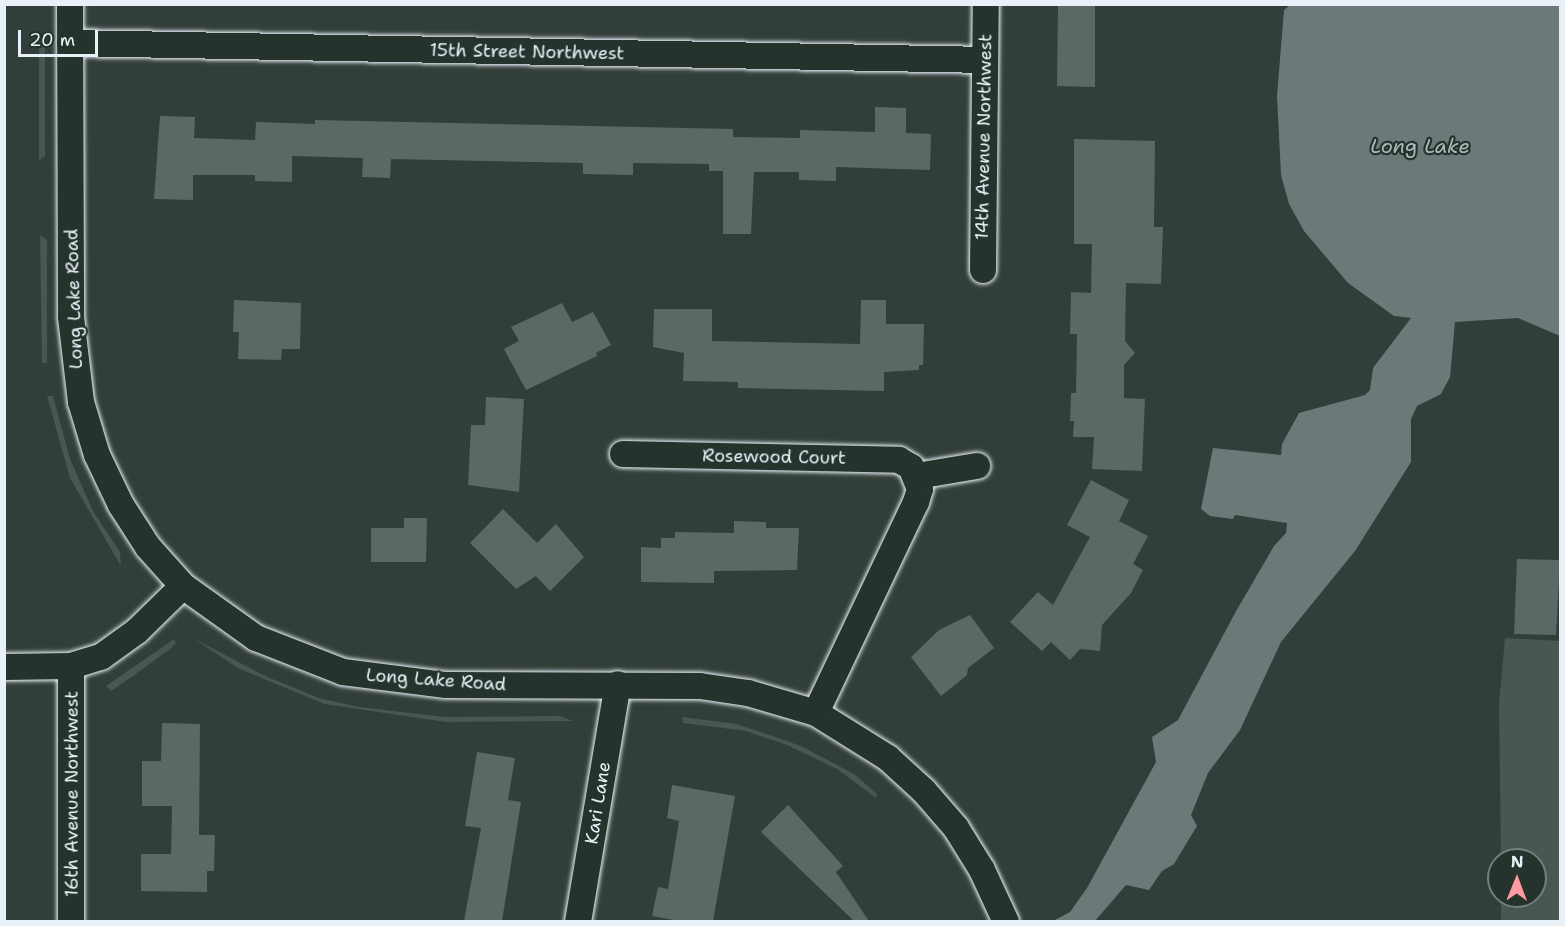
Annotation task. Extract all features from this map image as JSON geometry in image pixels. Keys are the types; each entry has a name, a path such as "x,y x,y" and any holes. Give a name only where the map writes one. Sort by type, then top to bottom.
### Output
{"street":[{"name":"Long Lake Road","path":"70,4 71,317 81,402 97,455 121,505 148,547 183,586 256,638 343,672 446,685 700,686 748,693 816,713 888,758 924,791 956,828 982,870 1006,921"},
{"name":"14th Avenue Northwest","path":"983,270 986,4"},
{"name":"15th Street Northwest","path":"70,43 985,60"},
{"name":"Rosewood Court","path":"623,454 899,460 917,476"},
{"path":"816,713 916,502 920,489 917,476 977,466"},
{"path":"4,667 71,666 101,657 136,631 183,586"},
{"name":"16th Avenue Northwest","path":"71,666 71,921"},
{"name":"Kari Lane","path":"578,921 618,684"}],"shaded area":[{"path":"39,38 45,47 45,156 39,161"},
{"path":"40,235 47,240 47,363 42,363"},
{"path":"47,396 53,396 70,459 93,511 120,552 121,566 70,478"},
{"path":"193,638 265,676 319,698 359,707 445,717 560,716 573,721 446,722 324,704 238,668"},
{"path":"1505,638 1560,641 1560,921 1501,921 1501,908 1547,908 1547,848 1501,848 1499,704"},
{"path":"174,639 176,643 170,649 133,676 111,691 106,686"},
{"path":"682,717 737,724 801,746 854,774 877,794 876,798 837,769 787,745 746,731 683,723"}],"water":[{"name":"Long Lake","path":"1291,4 1560,5 1560,336 1518,318 1455,322 1450,377 1441,394 1417,406 1411,419 1411,462 1355,551 1281,642 1240,730 1208,773 1191,815 1197,826 1174,864 1162,871 1149,890 1126,885 1095,921 1053,921 1070,912 1087,888 1156,762 1152,737 1178,720 1235,613 1274,546 1286,533 1287,523 1235,515 1233,519 1210,516 1201,509 1213,448 1281,455 1282,444 1299,413 1365,395 1370,390 1373,368 1411,318 1394,316 1348,283 1304,231 1289,204 1281,175 1277,96 1284,10"}],"building":[{"path":"1058,6 1095,6 1095,87 1057,86"},
{"path":"875,107 906,108 906,133 931,134 930,170 836,167 836,181 799,180 799,172 754,172 751,234 723,234 723,171 709,171 709,164 633,163 633,175 583,174 583,163 391,159 390,178 362,177 363,158 292,156 292,182 255,181 255,175 193,175 193,200 154,199 160,116 195,117 194,138 255,140 256,122 315,124 315,120 733,129 733,137 800,138 800,130 875,132"},
{"path":"1074,139 1155,141 1154,227 1163,227 1161,284 1126,283 1125,341 1135,353 1124,365 1124,398 1145,399 1142,471 1092,469 1094,437 1073,437 1074,421 1070,421 1071,393 1076,393 1077,334 1070,334 1071,292 1091,293 1092,244 1074,244"},
{"path":"234,300 301,303 300,349 282,349 281,360 238,359 239,332 233,332"},
{"path":"861,300 886,300 886,324 924,324 923,365 919,365 919,370 884,372 884,391 738,388 738,382 683,381 684,353 653,347 654,309 712,309 712,341 860,344"},
{"path":"562,303 572,322 593,312 611,345 596,353 597,356 526,390 504,349 519,341 511,327"},
{"path":"486,397 524,399 519,492 468,485 471,425 485,425"},
{"path":"1091,480 1129,500 1119,521 1148,536 1133,564 1143,570 1131,593 1102,625 1100,651 1080,649 1070,660 1051,642 1042,651 1010,622 1038,592 1053,605 1090,537 1067,525"},
{"path":"503,509 537,543 556,524 584,557 550,591 536,576 516,589 470,543"},
{"path":"404,518 427,518 426,562 371,562 371,528 404,528"},
{"path":"734,521 766,522 766,528 799,528 797,570 714,571 714,583 641,582 641,547 661,548 661,538 675,538 675,532 734,533"},
{"path":"1517,559 1560,560 1556,635 1514,634"},
{"path":"970,615 994,648 968,668 967,675 941,696 911,657 939,630"},
{"path":"162,723 200,724 199,835 215,835 214,871 207,871 207,892 141,891 141,854 171,854 172,806 142,806 142,761 161,761"},
{"path":"477,752 515,758 508,800 521,802 502,921 464,921 481,828 465,826"},
{"path":"672,785 735,796 713,921 679,921 652,916 658,887 668,889 679,821 667,818"},
{"path":"788,805 843,866 836,872 869,921 854,921 761,832"}]}
